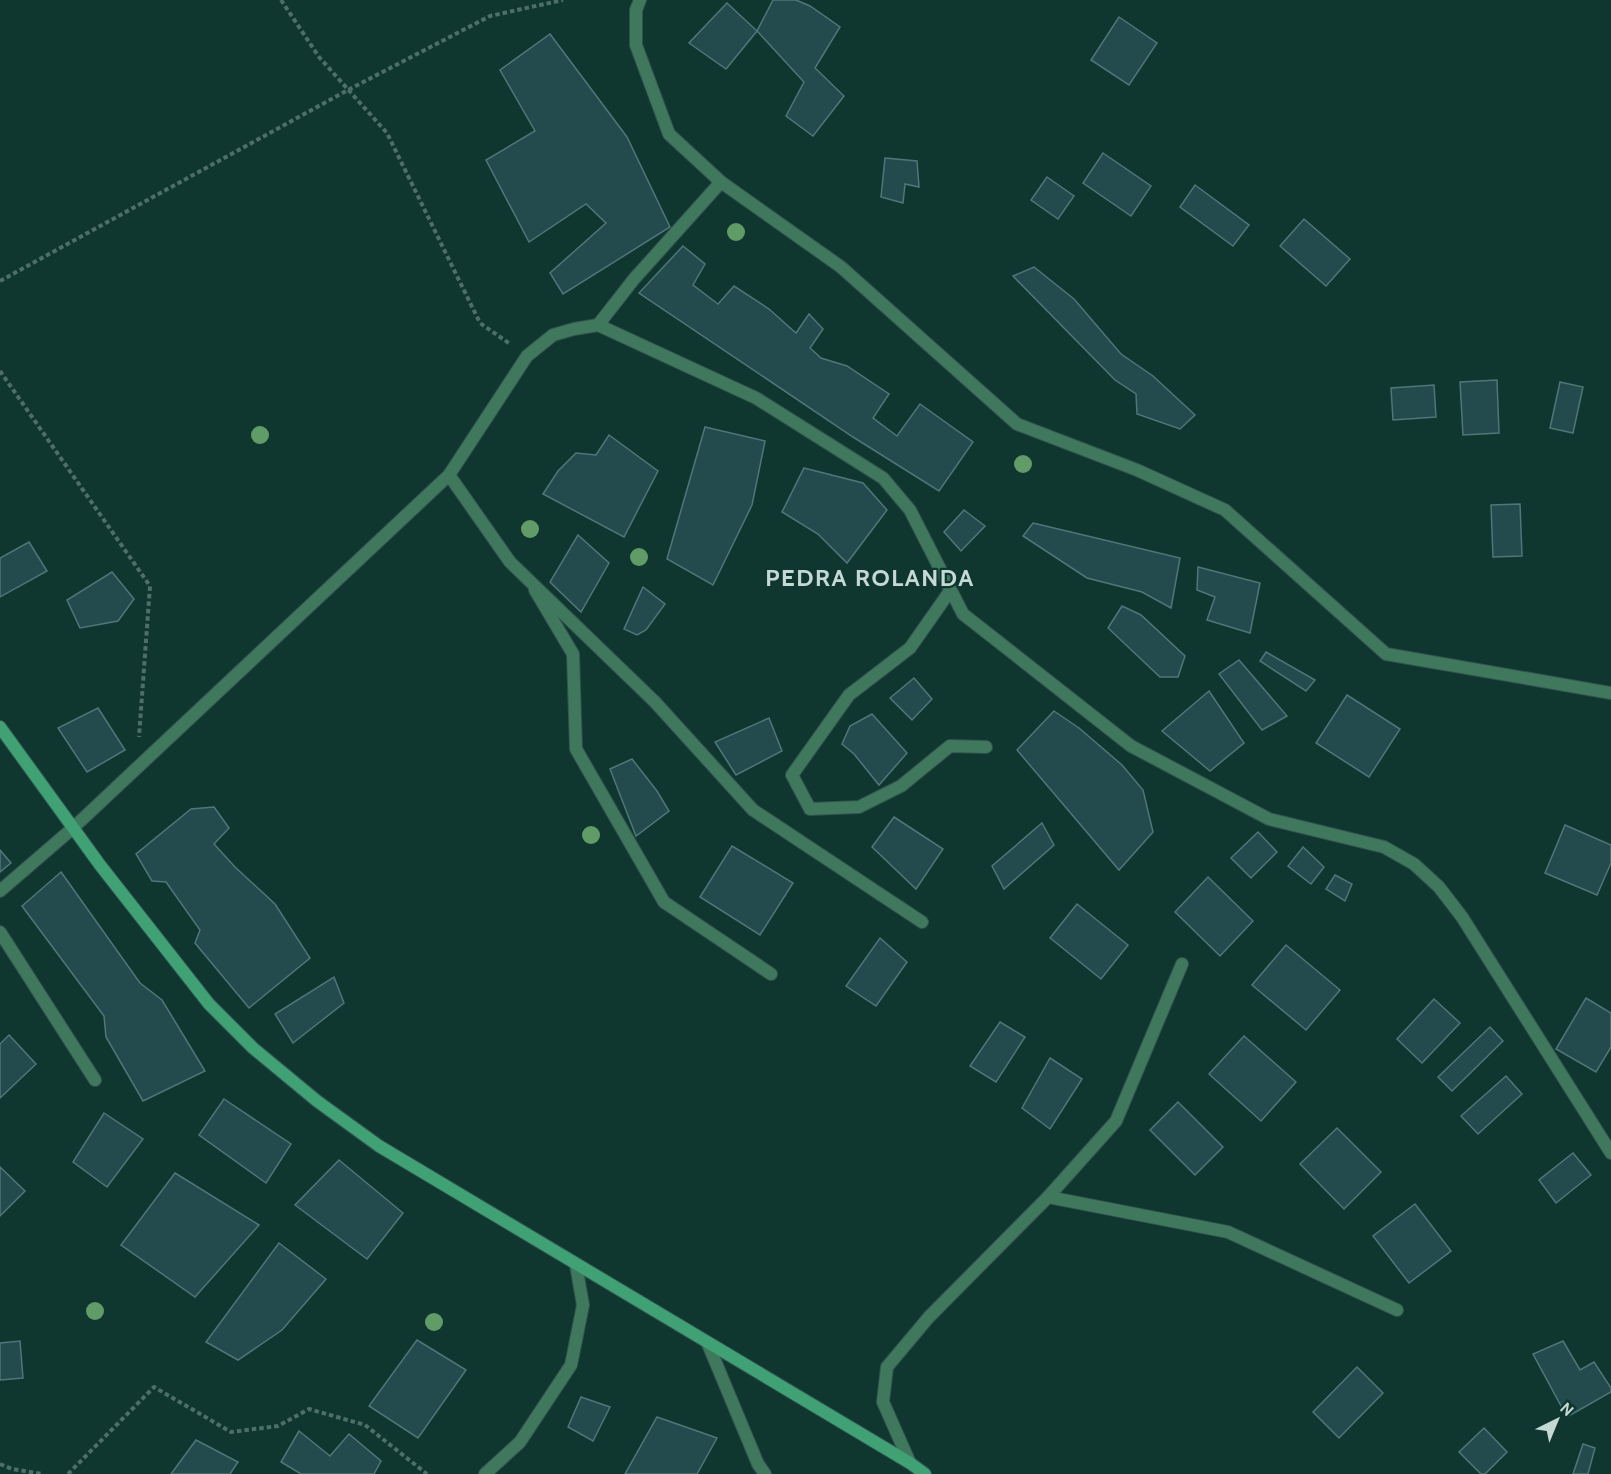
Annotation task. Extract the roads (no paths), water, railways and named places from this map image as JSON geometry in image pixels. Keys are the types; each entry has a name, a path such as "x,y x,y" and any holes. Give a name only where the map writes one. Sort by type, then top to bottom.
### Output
{"main road":[{"path":"0,727 73,828 209,1004 253,1047 317,1101 379,1146 925,1474"}],"street":[{"path":"640,0 636,10 636,45 669,134 721,182 842,267 1017,424 1137,470 1225,510 1386,654 1611,693"},
{"path":"598,325 634,279 721,182"},
{"path":"0,891 73,828 449,476 527,356 553,335 598,325 756,398 883,478 910,510 963,614 1131,746 1269,819 1384,847 1414,864 1439,887 1462,917 1611,1153"},
{"path":"449,476 510,562 655,702 753,810 922,922"},
{"path":"532,583 573,654 576,748 664,902 771,974"},
{"path":"950,591 910,648 849,695 792,775 810,808 859,807 901,786 950,747 986,747"},
{"path":"0,932 95,1080"},
{"path":"910,1463 883,1402 887,1368 929,1317 1048,1197 1116,1121 1182,964"},
{"path":"1048,1197 1228,1232 1397,1310"},
{"path":"485,1474 520,1442 571,1365 583,1305 576,1265"},
{"path":"708,1344 758,1464 765,1474"}],"district":[{"name":"PEDRA ROLANDA","path":"870,577"}]}
